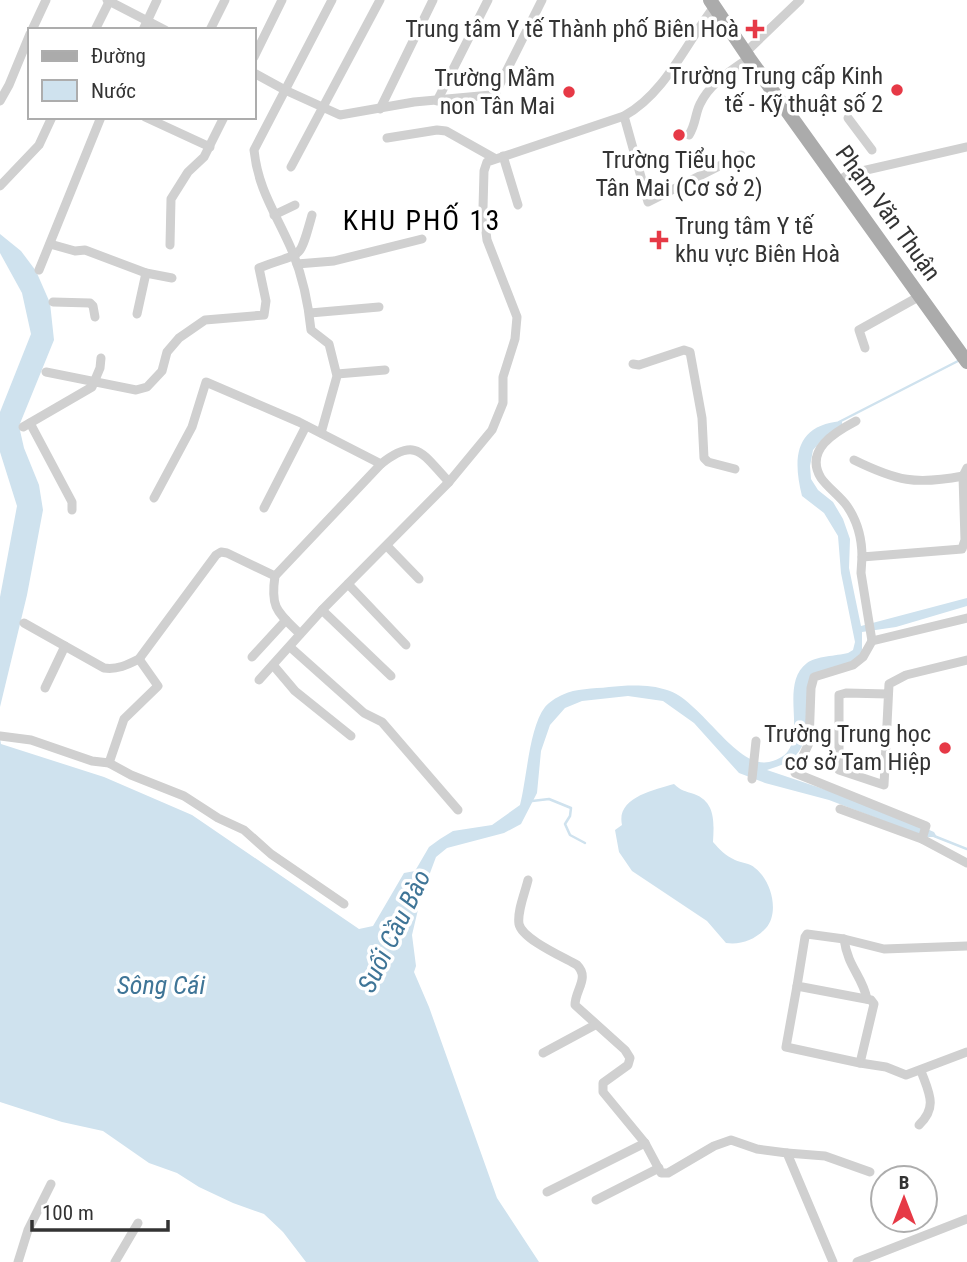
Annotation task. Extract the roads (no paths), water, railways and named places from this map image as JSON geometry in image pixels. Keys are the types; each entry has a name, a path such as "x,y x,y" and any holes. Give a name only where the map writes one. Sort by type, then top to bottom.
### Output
{"main road":[{"name":"Phạm Văn Thuận","path":"712,3 747,56 967,362"}],"street":[{"path":"33,28 46,0"},
{"path":"96,28 109,0 145,25 157,0"},
{"path":"211,28 225,0"},
{"path":"256,53 282,0"},
{"path":"321,433 335,391 337,374 329,344 311,330 310,313 296,261 264,191 254,150 332,0"},
{"path":"291,167 380,0"},
{"path":"380,109 433,0"},
{"path":"437,100 488,0"},
{"path":"256,74 340,115 414,102 491,95 496,92 542,0"},
{"path":"689,135 701,101 711,88 747,56 800,0"},
{"path":"259,680 322,610 449,482 492,430 503,403 503,377 515,339 517,317 487,240 484,222 484,171 487,162 624,116 654,94 712,3"},
{"path":"0,101 28,39"},
{"path":"624,116 648,202 741,155"},
{"path":"848,118 872,150"},
{"path":"0,186 39,145 51,119"},
{"path":"39,270 100,119"},
{"path":"170,246 171,199 183,180 204,157 223,119"},
{"path":"158,120 209,147"},
{"path":"387,138 442,130 498,157 518,205"},
{"path":"837,182 849,174 967,147"},
{"path":"274,215 295,205"},
{"path":"296,261 304,246 312,215"},
{"path":"46,372 142,390 162,371 167,352 179,338 205,320 264,315 266,301 259,268 296,261 334,261 422,239"},
{"path":"50,244 75,251 85,250 146,273 172,278"},
{"path":"137,314 146,273"},
{"path":"865,348 859,330 920,296"},
{"path":"53,302 90,303 96,317"},
{"path":"310,313 379,307"},
{"path":"633,364 639,365 684,350 690,352 702,418 706,461 735,469"},
{"path":"72,510 72,502 27,425 92,387 101,358"},
{"path":"337,374 385,370"},
{"path":"154,498 192,427 206,382 321,433 381,464"},
{"path":"856,421 829,436 819,450 816,462 820,477 846,505 858,527 862,540 861,573 872,641 863,657 853,665 814,677 808,743 795,773 926,827 922,838"},
{"path":"264,508 306,426"},
{"path":"300,634 274,602 275,576 381,464 394,454 412,448 422,454 449,482"},
{"path":"853,460 886,476 910,481 940,480 965,472 965,540 962,549 862,557"},
{"path":"387,546 419,579"},
{"path":"24,623 104,668 113,669 139,659 216,555 221,552 275,576"},
{"path":"348,584 406,645"},
{"path":"322,610 391,676"},
{"path":"872,641 967,618"},
{"path":"252,657 286,620"},
{"path":"45,688 65,646"},
{"path":"290,647 364,713 382,722 458,810"},
{"path":"109,763 124,719 158,686 139,659"},
{"path":"888,694 839,695 839,770 884,785 889,684 967,660"},
{"path":"273,665 295,691 351,736"},
{"path":"3,736 31,740 92,761 109,763 131,775 184,796 218,818 244,830 262,847 344,904"},
{"path":"752,777 756,741"},
{"path":"840,809 922,838 967,863"},
{"path":"528,880 519,917 520,927 527,936 580,968 583,980 575,998 575,1005 629,1055 628,1065 603,1083 602,1089 645,1143 661,1173 668,1173 715,1146 731,1140 757,1149 825,1156 869,1172"},
{"path":"967,946 884,949 844,939 806,935 786,1047 886,1067 906,1075 967,1052"},
{"path":"844,939 846,956 864,985 867,999"},
{"path":"797,986 867,999 874,1004 860,1063"},
{"path":"543,1053 595,1024"},
{"path":"919,1125 929,1116 931,1108 930,1095 921,1071"},
{"path":"548,1192 645,1143"},
{"path":"787,1153 833,1262"},
{"path":"596,1200 659,1168"},
{"path":"18,1262 28,1230 51,1184"},
{"path":"856,1262 967,1219"},
{"path":"115,1262 138,1223"}],"water":[{"path":"0,234 21,251 36,271 50,303 54,340 19,426 24,448 39,485 43,510 27,595 0,707 0,597 17,506 0,452 0,412 31,334 22,293 0,253"},
{"name":"Sông Cái","path":"842,421 842,426 813,450 811,479 818,490 833,502 850,539 849,568 861,626 967,598 967,606 896,627 862,632 862,655 854,663 815,673 808,731 799,751 787,762 767,770 874,806 934,832 937,837 926,837 829,800 765,783 739,773 694,723 663,701 628,696 582,701 565,708 550,725 541,751 537,793 521,824 504,833 447,848 436,857 421,897 412,935 416,966 414,972 497,1198 539,1262 306,1262 283,1232 264,1214 233,1203 177,1173 149,1163 103,1131 62,1122 0,1102 0,738 1,744 104,777 192,815 359,929 373,926 404,873 415,871 429,847 453,831 492,825 520,805 535,727 545,707 567,693 631,685 667,690 692,706 744,755 756,761 769,762 783,756 791,746 794,733 794,688 798,674 811,661 848,653 853,650 855,642 841,573 838,536 824,513 802,496 798,468 798,456 806,436 827,424"},
{"path":"674,784 706,802 712,814 713,842 732,858 753,866 765,880 772,897 772,914 766,928 752,939 726,943 707,921 632,871 619,852 615,830 622,825 625,808 638,797"}],"waterway":[{"path":"839,422 958,361"},
{"path":"532,801 549,799 571,808 565,824 570,835 585,843"},
{"name":"Suối Cầu Bào","path":"934,836 967,849"}],"place":[{"name":"Trung tâm Y tế Thành phố Biên Hoà","path":"755,29"},
{"name":"Trường Trung cấp Kinh tế - Kỹ thuật số 2","path":"897,90"},
{"name":"Trường Mầm non Tân Mai","path":"569,92"},
{"name":"Trường Tiểu học Tân Mai (Cơ sở 2)","path":"679,135"},
{"name":"Trung tâm Y tế khu vực Biên Hoà","path":"659,240"},
{"name":"Trường Trung học cơ sở Tam Hiệp","path":"945,748"}],"district":[{"name":"KHU PHỐ 13","path":"422,220"}]}
